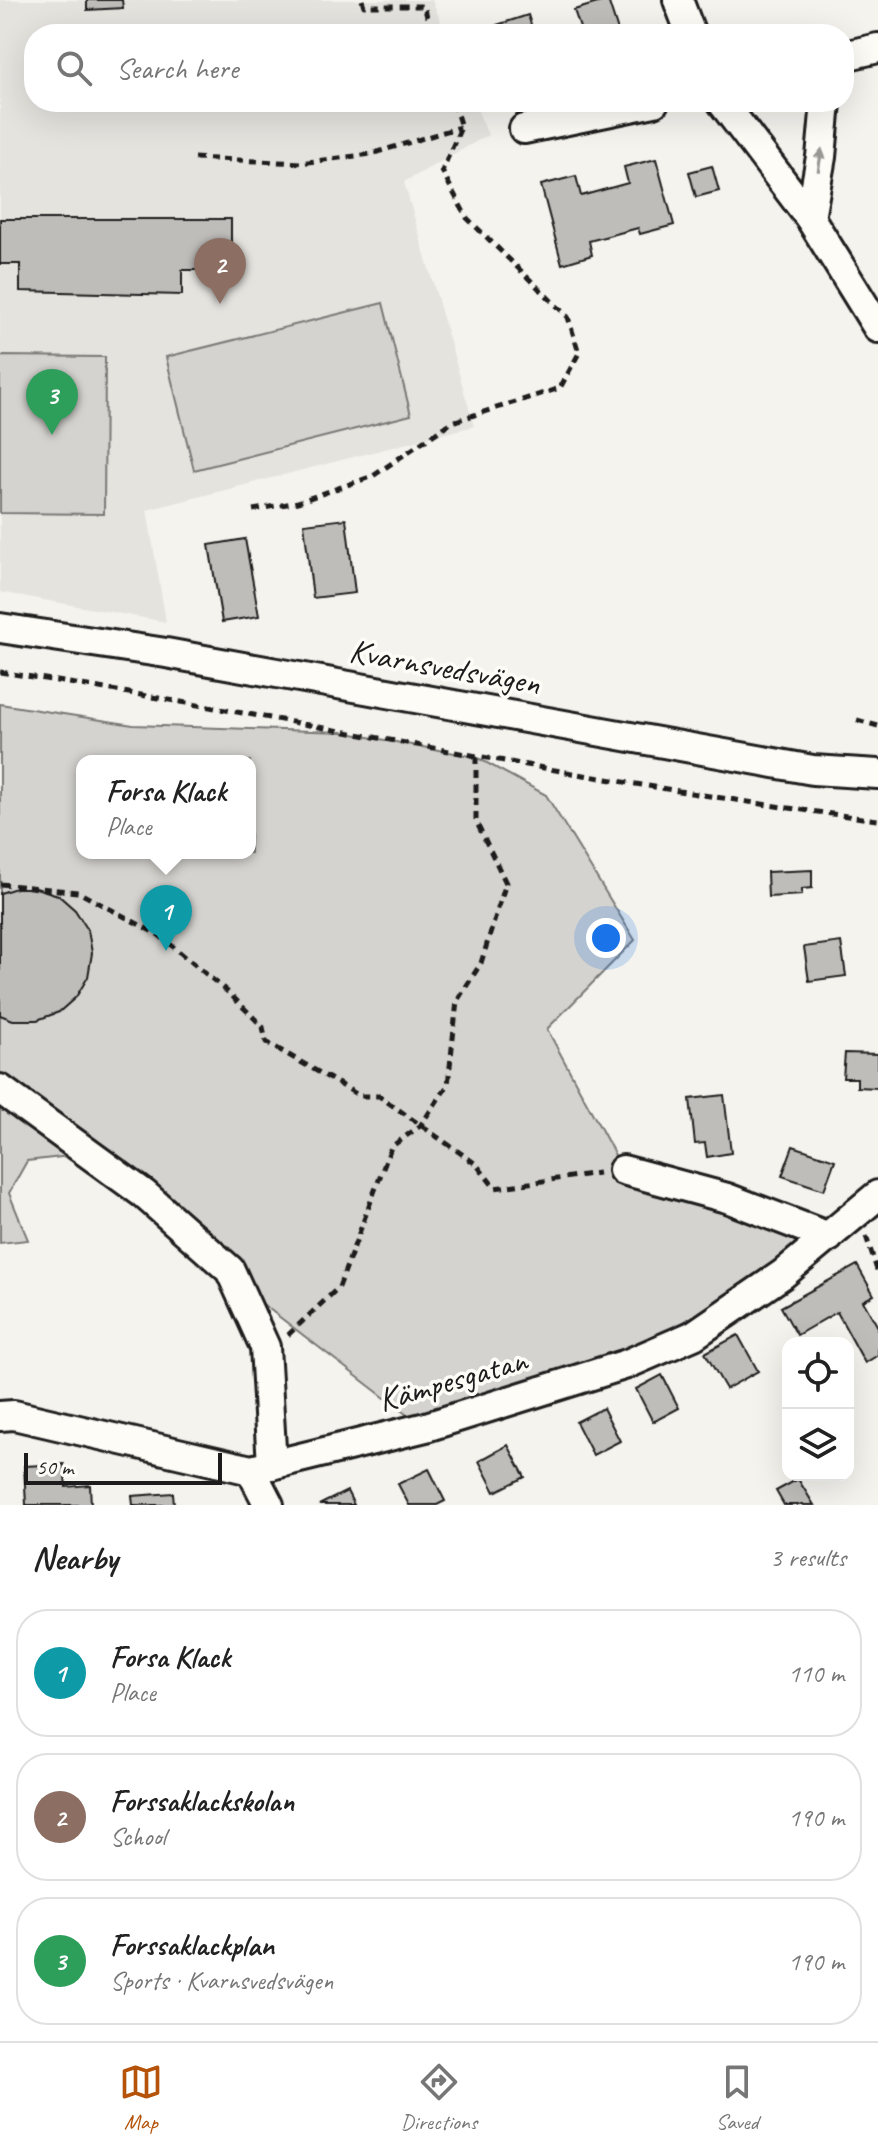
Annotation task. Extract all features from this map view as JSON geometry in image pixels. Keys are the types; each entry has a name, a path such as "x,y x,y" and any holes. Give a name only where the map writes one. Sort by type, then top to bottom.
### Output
{"street":[{"path":"678,0 687,24"},
{"path":"854,54 878,48"},
{"path":"524,129 606,112"},
{"path":"730,112 810,218 878,328"},
{"path":"810,218 825,112"},
{"name":"Kvarnsvedsvägen","path":"0,628 166,653 813,770 878,774"},
{"path":"0,1089 144,1194 230,1270 265,1347 262,1468 269,1505"},
{"path":"623,1170 727,1198 829,1237"},
{"name":"Kämpesgatan","path":"0,1416 14,1415 262,1468 426,1427 627,1364 694,1335 783,1274 868,1203"}],"path":[{"path":"362,0 364,6 424,6 429,24"},
{"path":"253,510 298,502 373,476 452,422 560,388 579,353 568,317 467,218 442,171 461,127 456,112"},
{"path":"194,158 300,163 371,154 461,127"},
{"path":"0,672 144,694 476,757 742,803 878,820"},
{"path":"857,720 878,726"},
{"path":"265,1347 283,1340 339,1287 391,1147 420,1126 448,1085 457,1001 481,963 506,883 476,821 476,757"},
{"path":"0,884 78,892 159,935 240,1004 263,1027 266,1042 360,1096 379,1096 476,1164 495,1188 623,1170"},
{"path":"868,1203 878,1273"}],"shaded area":[{"path":"0,0 432,0 442,24 24,24 24,112 478,112 488,135 404,182 474,426 147,510 166,622 0,592"},
{"path":"383,303 411,415 194,470 166,357"},
{"path":"0,356 105,357 104,514 0,513"},
{"path":"0,704 133,725 342,732 476,757 546,795 635,940 547,1029 623,1170 800,1239 750,1281 651,1342 411,1418 70,1156 27,1161 9,1193 28,1240 0,1243"}],"building":[{"path":"87,0 122,0 123,8 87,10"},
{"path":"608,0 616,24 579,24 574,10"},
{"path":"528,15 531,24 500,24"},
{"path":"656,159 674,225 640,234 638,228 589,241 592,255 562,264 541,185 576,176 581,196 628,183 624,167"},
{"path":"712,166 719,191 696,197 689,172"},
{"path":"0,219 231,219 231,270 182,270 182,295 20,291 20,264 0,264"},
{"path":"346,519 355,593 313,598 304,524"},
{"path":"245,539 259,616 222,622 209,545"},
{"path":"812,870 812,888 802,889 802,895 768,897 767,872"},
{"path":"16,888 36,888 58,895 75,910 88,930 92,953 88,977 76,997 59,1012 37,1020 13,1020 0,1015 0,893"},
{"path":"841,942 846,976 809,981 804,947"},
{"path":"845,1053 878,1054 878,1088 857,1087 857,1078 843,1078"},
{"path":"724,1095 731,1153 707,1157 705,1143 695,1144 690,1099"},
{"path":"793,1146 835,1160 824,1190 782,1176"},
{"path":"857,1265 874,1295 863,1301 878,1327 878,1355 865,1363 854,1337 851,1337 837,1312 797,1335 781,1307"},
{"path":"738,1335 758,1371 726,1389 705,1353"},
{"path":"662,1375 679,1408 653,1422 636,1389"},
{"path":"603,1408 620,1441 593,1455 576,1422"},
{"path":"508,1445 525,1477 495,1492 479,1461"},
{"path":"64,1464 66,1487 90,1485 91,1505 26,1505 24,1466"},
{"path":"429,1469 445,1501 437,1505 409,1505 398,1484"},
{"path":"799,1481 814,1505 784,1505 776,1491"},
{"path":"347,1491 354,1505 319,1505"},
{"path":"173,1493 174,1505 133,1505 132,1496"}],"place":[{"name":"Forssaklackskolan","path":"220,304"},
{"name":"Forssaklackplan","path":"52,435"},
{"name":"Forsa Klack","path":"166,951"}]}
